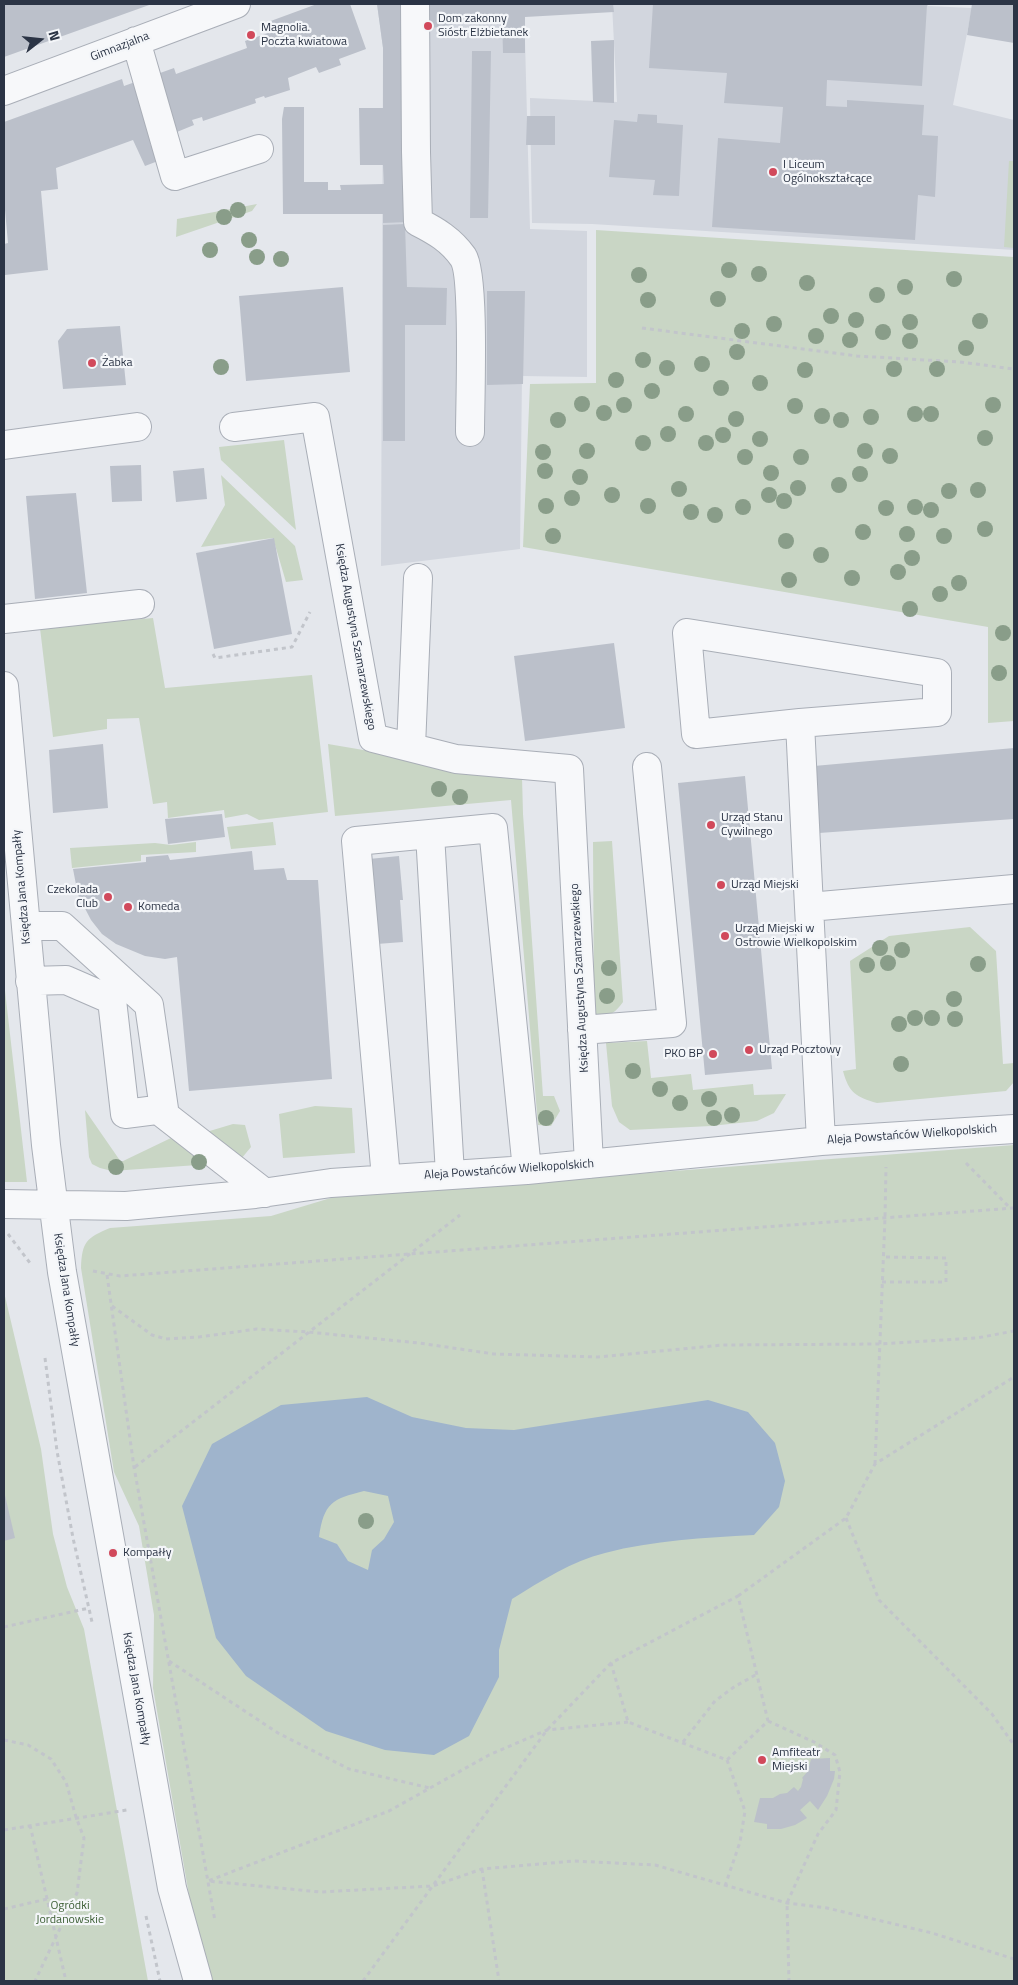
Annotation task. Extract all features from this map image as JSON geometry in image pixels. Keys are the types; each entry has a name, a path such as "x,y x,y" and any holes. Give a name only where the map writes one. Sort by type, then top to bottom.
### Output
{"street":[{"name":"Gimnazjalna","path":"4,91 236,4"},
{"path":"415,4 418,222 444,236 464,258 470,296 470,432"},
{"path":"136,41 175,176 259,149"},
{"name":"Księdza Augustyna Szamarzewskiego","path":"234,427 315,417 373,738 456,758 569,770 589,1164"},
{"path":"4,445 137,427"},
{"path":"411,747 418,578"},
{"path":"4,619 140,604"},
{"path":"687,633 937,673 937,712 800,723 696,734 687,633"},
{"name":"Księdza Jana Kompałły","path":"4,686 46,1145 64,1285 172,1888 198,1981"},
{"path":"800,723 821,1141"},
{"path":"582,1030 672,1023 647,767"},
{"path":"386,1178 356,841 493,828 527,1170"},
{"path":"430,834 450,1174"},
{"path":"809,908 1014,889"},
{"path":"26,926 62,926 149,1005 164,1109 124,1114 112,1000 66,980 30,981"},
{"path":"157,1110 265,1193"},
{"name":"Aleja Powstańców Wielkopolskich","path":"4,1204 126,1206 265,1193 331,1183 386,1178 527,1170 821,1141 1014,1129"},
{"name":"Księdza Jana Kompałły","path":"172,1888 178,1981"}],"path":[{"path":"642,328 856,356 960,362 1014,369"},
{"path":"213,654 215,658 292,647 310,612"},
{"path":"960,1157 1012,1208"},
{"path":"363,1981 547,1730 611,1663 738,1596 846,1518 874,1464 886,1218 886,1164"},
{"path":"90,1270 107,1275 120,1276 1012,1208"},
{"path":"134,1467 460,1216"},
{"path":"4,1231 30,1264 32,1270"},
{"path":"882,1282 946,1282 946,1258 884,1257"},
{"path":"107,1275 134,1467 216,1926"},
{"path":"112,1306 152,1334 166,1339 258,1328 419,1343 494,1354 598,1357 723,1345 880,1344 977,1338 1014,1331"},
{"path":"874,1464 1014,1377"},
{"path":"51,1410 73,1538 93,1628"},
{"path":"846,1518 879,1600 992,1714 1014,1745"},
{"path":"738,1596 768,1721"},
{"path":"4,1627 89,1608"},
{"path":"168,1661 278,1733 349,1769 430,1788"},
{"path":"611,1663 628,1722"},
{"path":"683,1742 715,1701 734,1687 757,1674"},
{"path":"726,1760 768,1721"},
{"path":"768,1721 814,1742 835,1755 840,1772 836,1810 818,1834 787,1903 789,1981"},
{"path":"208,1881 389,1811 489,1755 547,1730 628,1722 726,1760 745,1811 740,1842 725,1886"},
{"path":"4,1740 28,1745 51,1759 66,1782 84,1838 77,1893 35,1981"},
{"path":"4,1830 127,1810 128,1819"},
{"path":"30,1825 66,1981"},
{"path":"208,1881 320,1892 433,1886 482,1870 574,1861 655,1865 787,1903 827,1908 932,1933 1014,1959"},
{"path":"482,1870 499,1981"},
{"path":"4,1909 47,1899"},
{"path":"145,1907 160,1981"}],"shaded area":[{"path":"377,4 524,4 530,229 587,231 587,377 522,376 520,549 381,566 383,48"},
{"name":"I Liceum Ogólnokształcące","path":"612,4 928,4 928,6 972,8 953,105 1014,120 1014,250 592,224 532,223 530,98 617,102"}],"green space":[{"path":"1009,161 1014,161 1014,248 1004,247"},
{"path":"257,204 252,211 176,237 177,219"},
{"path":"596,230 1014,257 1014,721 988,723 988,627 523,547 530,384 596,383"},
{"path":"284,440 296,530 221,460 219,447"},
{"path":"221,475 295,546 303,580 286,582 273,538 201,547 225,505"},
{"path":"153,618 165,688 312,675 328,812 259,820 247,814 225,818 224,810 168,818 167,802 153,804 139,718 107,719 107,729 53,737 40,628"},
{"path":"328,744 522,777 543,1096 554,1096 560,1111 551,1126 538,1125 511,800 335,816"},
{"path":"273,822 276,845 231,849 227,827"},
{"path":"612,841 623,1002 611,1014 594,1016 593,842"},
{"path":"196,842 196,852 141,855 141,861 72,868 70,848 155,843 171,845"},
{"path":"970,927 996,951 1003,1064 1014,1063 1014,1082 1006,1091 877,1103 864,1099 854,1093 843,1071 856,1069 850,961 889,936"},
{"path":"4,982 27,1182 4,1182"},
{"path":"647,1041 651,1078 691,1074 693,1090 753,1084 754,1095 786,1094 774,1113 757,1121 711,1126 630,1130 619,1122 612,1106 606,1043"},
{"path":"315,1106 352,1108 355,1153 283,1158 279,1114"},
{"path":"85,1110 121,1162 171,1138 212,1164 112,1171 100,1168 92,1164 89,1157"},
{"path":"233,1124 245,1125 251,1147 241,1159 203,1133"},
{"path":"1014,1145 1014,1981 209,1981 193,1918 153,1688 154,1615 139,1526 114,1472 81,1268 84,1247 87,1242 95,1235 110,1228 271,1216 334,1197"},
{"name":"Ogródki Jordanowskie","path":"4,1292 41,1449 53,1534 67,1587 84,1629 148,1981 4,1981"}],"water":[{"path":"367,1397 412,1417 466,1428 514,1430 708,1400 748,1412 775,1443 785,1481 779,1507 754,1535 660,1542 605,1553 569,1566 512,1599 499,1650 499,1677 469,1736 434,1755 385,1750 326,1731 246,1676 216,1638 182,1506 212,1444 281,1405","holes":["364,1491 388,1496 394,1522 384,1539 372,1550 368,1570 348,1561 337,1544 319,1537 327,1510 337,1500"]}],"building":[{"path":"4,4 152,4 4,57"},
{"path":"317,4 350,4 366,49 339,59 341,65 319,73 316,67 288,78 290,90 265,98 264,96 255,99 256,103 203,121 202,117 192,120 194,125 150,143 158,161 145,166 133,140 56,168 58,189 41,191 48,270 5,275 4,244 8,243 4,199 4,122 122,79 124,86 174,68 176,74 247,48 245,41 271,32 268,22"},
{"path":"377,4 400,4 408,222 383,223 383,214 283,214 282,119 284,107 304,107 304,182 328,182 328,190 341,190 340,185 384,184 383,165 360,165 359,108 383,108 383,48"},
{"name":"Dom zakonny Sióstr Elżbietanek","path":"413,4 613,4 614,12 525,17 525,53 503,53 502,16 414,31"},
{"path":"653,4 927,5 922,86 827,80 826,106 847,107 847,100 924,105 922,135 938,136 935,197 918,195 915,240 712,227 718,138 780,143 783,107 724,103 727,73 649,68"},
{"path":"972,4 1014,4 1014,43 967,35"},
{"path":"614,40 614,103 593,102 591,41"},
{"path":"472,51 491,51 488,218 470,218"},
{"path":"638,114 657,115 657,123 683,125 679,196 653,195 655,180 609,177 614,120 637,122"},
{"path":"527,116 555,116 555,145 526,145"},
{"path":"405,224 407,287 447,288 446,325 405,325 405,441 383,441 383,225"},
{"path":"343,287 350,372 246,381 239,296"},
{"path":"487,291 525,291 523,384 487,385"},
{"name":"Żabka","path":"120,326 126,385 63,389 58,341 67,329"},
{"path":"141,465 142,501 112,502 110,466"},
{"path":"204,468 207,499 176,502 173,471"},
{"path":"76,493 87,593 35,599 26,496"},
{"path":"274,538 292,634 214,649 196,553"},
{"path":"614,643 625,728 525,741 514,656"},
{"path":"103,744 108,808 53,813 49,750"},
{"path":"1014,748 1014,819 819,833 814,766"},
{"name":"Urząd Miejski","path":"745,776 772,1069 705,1075 678,783"},
{"path":"222,814 225,837 168,844 165,819"},
{"path":"252,851 254,870 284,868 287,880 318,880 332,1079 189,1091 177,957 165,959 145,956 116,944 102,934 91,920 78,895 73,869 146,862 146,857 168,855 170,860"},
{"path":"399,856 403,900 400,900 403,942 377,944 369,859"},
{"path":"4,1491 15,1538 4,1541"},
{"path":"830,1758 830,1771 835,1771 834,1779 827,1796 818,1810 810,1801 800,1810 807,1818 795,1825 781,1829 767,1829 767,1824 754,1822 760,1798 773,1798 787,1793 794,1787 798,1791 801,1787 802,1778 808,1771 811,1759"}],"place":[{"name":"Dom zakonny Sióstr Elżbietanek","path":"428,26"},
{"name":"Magnolia. Poczta kwiatowa","path":"251,35"},
{"name":"I Liceum Ogólnokształcące","path":"773,172"},
{"name":"Żabka","path":"92,363"},
{"name":"Urząd Stanu Cywilnego","path":"711,825"},
{"name":"Urząd Miejski","path":"721,885"},
{"name":"Czekolada Club","path":"108,897"},
{"name":"Komeda","path":"128,907"},
{"name":"Urząd Miejski w Ostrowie Wielkopolskim","path":"725,936"},
{"name":"Urząd Pocztowy","path":"749,1050"},
{"name":"PKO BP","path":"713,1054"},
{"name":"Kompałły","path":"113,1553"},
{"name":"Amfiteatr Miejski","path":"762,1760"}]}
